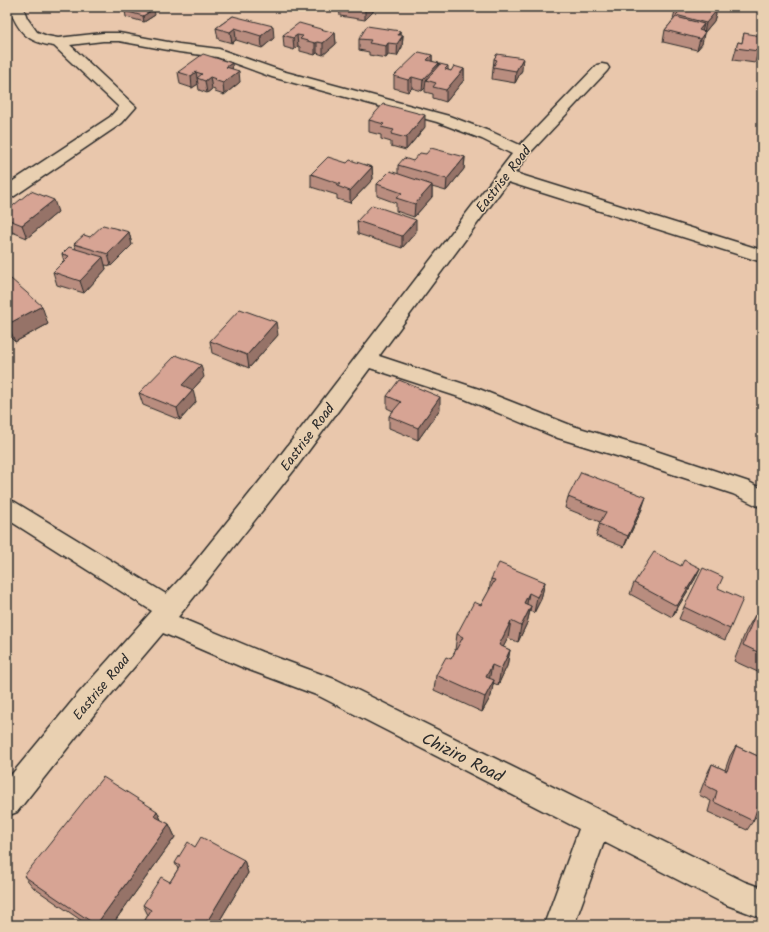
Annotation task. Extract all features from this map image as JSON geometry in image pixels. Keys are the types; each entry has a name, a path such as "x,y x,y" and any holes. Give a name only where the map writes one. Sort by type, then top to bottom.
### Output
{"street":[{"path":"16,7 20,18 32,35 44,40 58,42 103,37 119,37 179,48 219,53 277,74 443,119 488,136 522,152"},
{"path":"7,193 116,120 128,107 58,42"},
{"name":"Eastrise Road","path":"7,802 87,703 164,615 287,463 522,152 602,68"},
{"path":"504,175 762,256"},
{"path":"365,359 472,394 566,432 639,454 741,488 762,499"},
{"name":"Chiziro Road","path":"7,508 164,615 253,660 328,688 738,894 762,903"},
{"path":"559,925 596,823"}],"building":[{"path":"131,7 146,7 154,9 143,16 125,11"},
{"path":"353,7 367,7 365,9"},
{"path":"676,7 707,7 717,10 706,23 676,15 682,9"},
{"path":"233,16 273,26 261,36 235,28 230,32 216,28"},
{"path":"676,17 704,24 699,30 705,32 700,39 665,30"},
{"path":"299,23 335,33 323,43 315,43 300,39 303,36 297,35 293,38 283,35"},
{"path":"367,26 400,31 398,35 403,35 397,44 388,43 386,46 369,43 371,40 359,39"},
{"path":"744,33 761,36 758,51 736,48 738,42 742,43"},
{"path":"419,52 432,55 427,60 439,63 423,80 412,77 408,80 394,76"},
{"path":"203,54 232,63 226,67 239,71 223,83 210,77 205,81 197,78 202,74 196,72 191,76 178,72"},
{"path":"497,54 523,58 516,71 493,67 497,60 494,59"},
{"path":"440,64 448,66 445,69 451,71 454,66 464,69 446,90 433,87 436,83 426,80"},
{"path":"383,104 425,115 406,138 391,134 394,130 381,127 384,124 369,120"},
{"path":"431,148 465,157 447,179 398,165 404,158 413,161 420,153 426,154"},
{"path":"328,157 347,163 350,160 372,167 350,191 337,186 340,184 311,174"},
{"path":"390,171 432,185 415,204 396,198 402,193 377,184"},
{"path":"31,191 54,200 22,225 7,219 7,208 9,209"},
{"path":"372,205 416,220 402,236 357,221"},
{"path":"103,225 129,232 108,254 74,244 84,235 90,237"},
{"path":"69,247 103,257 80,281 53,272 69,256 62,254"},
{"path":"11,279 42,306 8,324 7,281"},
{"path":"240,309 276,322 247,355 210,341"},
{"path":"176,355 201,365 182,385 193,390 177,408 139,393"},
{"path":"399,380 440,397 418,428 389,416 401,402 387,396"},
{"path":"581,472 646,497 628,536 599,524 606,512 568,497"},
{"path":"654,552 681,566 684,560 700,568 677,606 634,583"},
{"path":"499,563 545,582 537,597 529,593 524,603 531,606 521,626 511,621 499,645 510,650 501,669 492,665 486,677 494,680 485,697 436,675 446,657 451,659 463,637 457,634 474,602 481,605 495,580 491,579"},
{"path":"703,568 723,577 718,588 743,599 730,629 684,607"},
{"path":"755,615 762,618 762,654 743,645"},
{"path":"736,746 762,758 762,808 758,806 753,821 714,802 717,791 705,785 712,764 727,771"},
{"path":"103,777 157,811 154,816 169,824 96,925 24,876"},
{"path":"201,837 244,860 205,925 149,925 144,922 151,910 143,905 161,877 170,882 180,866 175,863 188,842 195,847"}]}
